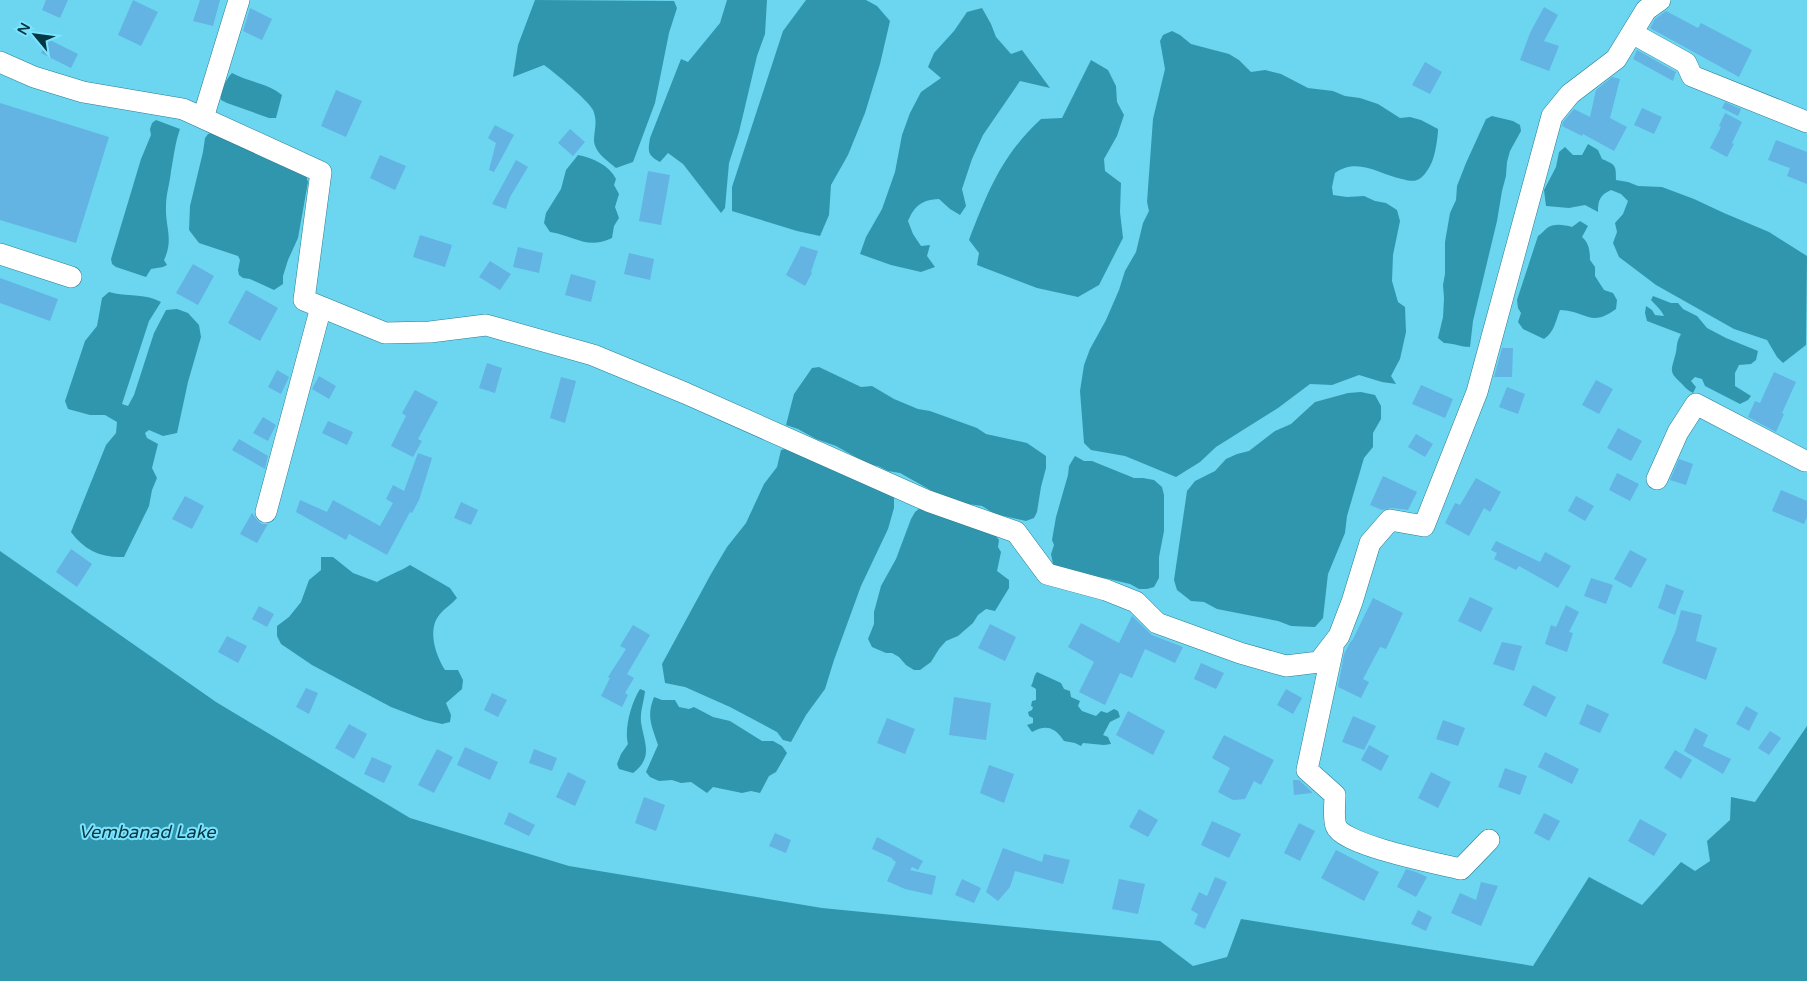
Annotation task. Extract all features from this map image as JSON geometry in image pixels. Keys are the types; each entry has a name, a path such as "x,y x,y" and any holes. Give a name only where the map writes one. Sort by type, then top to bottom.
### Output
{"street":[{"path":"203,118 239,0"},
{"path":"0,62 34,77 83,92 183,109 321,172 304,300 385,333 430,332 486,325 593,355 685,392 928,501 1016,532 1047,574 1106,590 1136,602 1157,623 1240,653 1286,666 1319,662 1340,636 1370,543 1390,520 1424,526 1476,392 1552,116 1570,94 1616,59 1647,3"},
{"path":"1632,33 1686,63 1692,76 1807,122"},
{"path":"0,254 71,277"},
{"path":"266,512 322,307"},
{"path":"1657,479 1678,432 1696,404 1807,461"},
{"path":"1334,642 1307,770 1335,795 1336,827 1343,836 1394,854 1461,869 1489,840"}],"water":[{"path":"535,0 674,1 677,8 669,33 655,103 633,162 616,168 602,156 594,141 596,122 593,110 578,93 544,65 513,77 518,45"},
{"path":"727,0 767,0 765,34 757,56 739,132 729,163 725,208 721,213 683,164 668,153 660,162 651,155 649,146 650,138 681,59 688,62 720,23"},
{"path":"806,0 866,0 877,6 890,21 880,64 865,113 848,155 831,185 829,215 820,236 732,211 732,187 783,31"},
{"path":"982,8 996,37 1011,54 1022,50 1050,88 1020,81 983,135 972,159 962,189 966,206 960,215 939,199 924,202 913,211 908,221 913,234 921,246 930,245 927,256 935,267 921,272 891,265 860,254 866,237 882,209 895,172 902,135 910,113 921,92 941,78 928,67 934,53 954,31 967,12"},
{"path":"1172,31 1191,44 1229,54 1239,60 1251,72 1265,70 1281,74 1308,88 1333,91 1345,96 1360,98 1378,104 1400,118 1410,117 1421,120 1438,129 1432,162 1425,174 1419,179 1407,180 1368,168 1352,166 1343,168 1335,173 1332,187 1333,195 1347,197 1364,196 1386,203 1397,210 1400,221 1393,255 1392,281 1398,302 1405,307 1406,332 1400,359 1391,376 1396,384 1359,375 1332,385 1310,384 1278,408 1216,447 1200,462 1176,477 1125,456 1091,450 1084,443 1080,391 1084,365 1090,349 1106,320 1125,271 1136,252 1143,223 1149,211 1147,202 1153,119 1165,69 1160,41 1163,35"},
{"path":"1091,60 1108,70 1116,86 1117,102 1124,115 1117,136 1104,159 1105,171 1121,183 1120,212 1123,238 1099,285 1078,297 1037,288 977,265 979,253 969,240 983,205 1006,160 1027,133 1041,119 1062,118"},
{"path":"232,73 271,88 282,95 276,118 269,118 221,100 221,93"},
{"path":"1492,116 1513,121 1520,125 1521,131 1510,151 1507,162 1497,221 1473,321 1470,347 1467,347 1444,343 1438,338 1443,317 1445,242 1450,213 1456,200 1457,186 1486,119"},
{"path":"156,120 180,129 166,202 169,239 164,260 167,265 151,269 146,277 116,267 112,264 111,259 141,159 151,135 150,129 152,123"},
{"path":"214,132 305,172 308,182 298,238 288,260 283,276 283,284 274,290 250,279 243,278 239,275 240,260 238,256 199,243 189,230 190,206 205,138 208,134"},
{"path":"1588,144 1598,150 1602,159 1614,166 1616,180 1638,186 1662,187 1694,199 1769,232 1807,256 1806,345 1783,363 1767,340 1734,329 1656,285 1619,257 1613,243 1617,232 1615,223 1623,214 1628,201 1621,194 1611,190 1604,194 1598,204 1598,212 1585,205 1569,208 1546,206 1544,190 1556,167 1559,152 1565,147 1573,155 1582,155"},
{"path":"578,155 600,163 616,179 614,185 619,194 615,207 619,218 614,226 612,238 595,243 581,241 550,232 544,223 546,213 561,189 566,170"},
{"path":"1580,221 1588,226 1582,237 1589,247 1590,260 1595,267 1595,276 1604,290 1613,293 1617,300 1616,309 1607,315 1594,318 1560,310 1553,329 1544,339 1523,329 1518,322 1521,313 1517,300 1538,236 1550,226 1572,227"},
{"path":"109,292 149,297 161,302 149,321 122,404 128,406 134,395 154,333 166,310 177,309 188,313 199,325 201,337 188,382 177,433 163,436 149,430 145,433 147,438 158,444 152,468 157,478 152,490 149,506 124,557 108,556 94,552 82,544 71,532 106,445 116,433 117,422 105,415 90,415 68,409 65,401 85,341 97,326 102,298"},
{"path":"1653,296 1671,303 1678,303 1683,309 1697,316 1707,328 1758,351 1756,360 1751,364 1739,365 1735,373 1735,386 1751,396 1748,400 1740,404 1705,386 1702,379 1695,377 1691,381 1696,387 1693,393 1677,379 1673,374 1672,368 1677,343 1681,334 1647,321 1646,306 1655,315 1664,316 1651,300"},
{"path":"819,367 861,387 872,386 894,399 918,409 930,411 977,428 986,434 1027,443 1046,456 1046,468 1037,512 1034,518 1026,521 995,514 982,506 968,504 934,492 900,473 870,465 836,446 786,425 794,394 812,368"},
{"path":"1361,392 1375,395 1381,406 1381,419 1373,433 1373,447 1364,458 1347,516 1345,533 1328,574 1323,618 1315,627 1291,626 1278,621 1217,609 1204,602 1191,601 1177,590 1174,580 1187,491 1195,481 1215,471 1226,459 1249,451 1275,431 1291,424 1315,402 1348,393"},
{"path":"793,447 894,497 894,508 888,529 861,586 825,689 806,715 791,742 783,740 777,732 730,707 685,687 665,683 662,664 727,547 746,523 764,484 777,467 781,450"},
{"path":"1075,456 1084,461 1092,461 1134,478 1154,480 1162,487 1164,495 1164,531 1159,557 1159,578 1154,587 1139,589 1130,584 1109,579 1062,571 1053,564 1051,554 1054,545 1052,540 1056,517 1069,466"},
{"path":"920,508 995,535 999,540 998,547 1001,552 997,571 1009,580 1009,588 995,611 986,609 958,636 946,641 931,662 920,670 914,670 892,653 886,653 872,647 868,639 874,624 874,612 881,586 896,559 911,519"},
{"name":"Vembanad Lake","path":"0,551 216,702 410,818 569,866 822,908 1160,941 1193,966 1227,957 1241,919 1533,966 1589,877 1642,905 1681,862 1695,871 1710,861 1707,841 1730,820 1731,797 1755,802 1807,726 1807,981 0,981"},
{"path":"321,557 333,557 353,573 377,582 410,565 450,588 457,598 436,620 433,634 438,657 445,670 458,670 463,680 462,689 446,703 451,715 450,722 442,724 425,720 391,707 312,665 281,644 277,636 277,626 289,617 301,602 309,580 321,570"},
{"path":"1037,672 1061,683 1064,689 1070,691 1071,697 1080,701 1078,706 1082,711 1096,716 1101,711 1107,713 1114,709 1118,711 1120,717 1110,722 1103,735 1108,737 1111,744 1083,743 1081,746 1064,741 1050,728 1042,728 1032,732 1027,725 1033,723 1033,718 1029,716 1028,712 1032,710 1032,701 1036,700 1036,689 1031,686"},
{"path":"640,689 645,691 641,722 646,755 644,761 633,773 619,769 617,764 628,744 629,716"},
{"path":"654,697 662,700 675,700 679,707 689,709 694,707 713,717 730,721 762,741 773,741 782,746 787,753 776,772 769,776 760,793 751,791 742,793 713,787 707,793 691,782 659,781 650,777 646,772 658,745 650,716"}],"building":[{"path":"46,0 68,0 60,18 42,10"},
{"path":"133,0 158,12 141,46 118,35"},
{"path":"200,0 220,0 213,26 193,21"},
{"path":"1544,7 1558,15 1544,41 1559,46 1549,71 1520,60 1530,33"},
{"path":"250,8 272,19 262,40 243,31"},
{"path":"1666,11 1698,28 1701,23 1752,50 1739,77 1650,28 1655,19"},
{"path":"48,39 78,54 71,68 41,53"},
{"path":"1637,50 1676,72 1673,81 1633,59"},
{"path":"1425,62 1442,72 1430,94 1412,85"},
{"path":"1612,77 1620,79 1610,118 1627,127 1614,151 1583,134 1582,136 1562,126 1574,109 1590,117 1596,90"},
{"path":"336,90 362,101 346,137 321,126"},
{"path":"1725,102 1741,109 1738,116 1722,108"},
{"path":"0,103 109,137 76,243 0,220"},
{"path":"1642,108 1662,117 1654,134 1634,125"},
{"path":"1725,113 1742,122 1727,157 1710,148 1721,127 1719,126"},
{"path":"495,125 514,135 494,172 489,170 496,143 488,138"},
{"path":"570,129 585,142 573,156 558,143"},
{"path":"1776,140 1807,152 1807,184 1787,176 1790,168 1768,160"},
{"path":"380,155 406,166 395,190 370,178"},
{"path":"516,160 528,167 510,197 506,209 492,204"},
{"path":"648,171 670,175 661,225 639,221"},
{"path":"420,235 452,245 445,267 413,257"},
{"path":"801,246 818,251 812,273 805,286 786,275"},
{"path":"518,247 543,253 539,273 513,267"},
{"path":"629,253 654,259 650,280 624,274"},
{"path":"490,261 511,274 500,290 479,277"},
{"path":"193,264 214,276 198,305 176,293"},
{"path":"571,274 596,281 591,302 565,295"},
{"path":"0,278 58,299 50,321 0,303"},
{"path":"246,290 278,308 260,341 228,323"},
{"path":"1502,348 1513,348 1512,377 1494,377"},
{"path":"487,363 502,368 495,393 479,388"},
{"path":"277,370 289,377 281,394 268,387"},
{"path":"1774,372 1796,382 1776,432 1748,417 1755,401 1760,403"},
{"path":"319,376 336,386 329,399 312,389"},
{"path":"561,377 576,381 565,423 550,418"},
{"path":"1596,380 1613,389 1599,414 1582,405"},
{"path":"1421,385 1453,399 1445,418 1412,404"},
{"path":"1507,387 1525,394 1518,414 1499,407"},
{"path":"415,390 438,402 418,439 422,441 413,457 391,446 406,416 402,413"},
{"path":"263,417 276,425 268,441 253,433"},
{"path":"328,421 353,432 347,445 322,433"},
{"path":"1618,428 1642,441 1631,461 1607,448"},
{"path":"1416,434 1433,444 1425,457 1408,447"},
{"path":"239,439 268,456 265,469 232,450"},
{"path":"418,453 432,458 419,500 412,513 410,512 387,555 349,534 346,540 296,512 300,500 327,512 333,500 380,526 393,503 386,499 393,485 404,491"},
{"path":"1679,459 1693,464 1686,485 1670,480"},
{"path":"1617,473 1639,484 1630,501 1609,490"},
{"path":"1383,476 1417,492 1408,510 1392,508 1382,510 1370,505"},
{"path":"1476,478 1501,492 1490,512 1484,508 1469,536 1445,523 1455,503 1460,505"},
{"path":"1781,490 1807,501 1807,517 1804,524 1772,511"},
{"path":"185,496 204,506 192,529 172,519"},
{"path":"1576,496 1594,506 1585,521 1568,511"},
{"path":"461,502 478,510 471,525 454,518"},
{"path":"252,513 262,524 268,524 257,543 240,534"},
{"path":"1496,541 1540,562 1545,552 1571,566 1558,588 1519,566 1516,570 1494,559 1497,553 1491,550"},
{"path":"71,549 92,564 77,587 56,572"},
{"path":"1630,550 1647,559 1631,588 1614,579"},
{"path":"1591,578 1613,585 1606,604 1584,596"},
{"path":"1666,584 1684,591 1675,615 1658,608"},
{"path":"1470,597 1493,608 1481,632 1458,621"},
{"path":"1373,598 1403,613 1386,649 1380,647 1363,679 1369,682 1361,698 1338,687 1344,654"},
{"path":"1566,605 1579,612 1569,632 1573,633 1567,652 1545,644 1551,625 1556,627"},
{"path":"259,606 274,614 267,627 252,619"},
{"path":"1681,610 1702,615 1696,641 1717,648 1706,680 1662,663 1676,630"},
{"path":"1132,616 1152,635 1183,647 1175,663 1145,649 1132,678 1120,673 1105,705 1079,692 1094,662 1068,647 1081,623 1119,643"},
{"path":"990,624 1016,637 1005,661 978,648"},
{"path":"633,625 650,635 627,674 634,678 625,693 628,695 622,707 601,696 610,678 608,677 626,649 620,646"},
{"path":"227,636 247,646 238,663 218,652"},
{"path":"1502,642 1522,646 1514,671 1493,664"},
{"path":"1201,663 1224,673 1216,689 1194,679"},
{"path":"1533,685 1556,697 1546,717 1523,705"},
{"path":"306,688 318,693 309,714 296,707"},
{"path":"1286,689 1302,698 1293,714 1277,705"},
{"path":"492,693 507,700 498,717 484,710"},
{"path":"954,697 991,703 986,740 949,735"},
{"path":"1587,704 1609,714 1600,733 1579,724"},
{"path":"1746,706 1758,713 1749,731 1736,724"},
{"path":"1128,711 1165,731 1153,755 1116,735"},
{"path":"1353,716 1376,726 1364,750 1342,742"},
{"path":"887,718 915,729 905,754 877,743"},
{"path":"1443,720 1465,728 1458,746 1436,739"},
{"path":"349,724 367,734 354,759 335,748"},
{"path":"1695,728 1708,735 1703,746 1731,759 1723,774 1684,751"},
{"path":"1770,731 1781,738 1769,755 1758,748"},
{"path":"1224,735 1274,760 1261,785 1254,781 1245,799 1233,800 1218,792 1230,768 1212,758"},
{"path":"1369,745 1389,756 1381,771 1361,760"},
{"path":"465,747 498,762 490,780 457,765"},
{"path":"437,749 453,757 434,793 418,785"},
{"path":"534,749 557,758 552,771 529,763"},
{"path":"1675,750 1692,760 1681,779 1664,768"},
{"path":"1545,752 1579,769 1572,784 1538,767"},
{"path":"372,757 392,766 384,783 364,774"},
{"path":"989,765 1014,774 1004,803 980,793"},
{"path":"1505,768 1527,776 1520,795 1498,787"},
{"path":"568,772 586,781 575,806 556,797"},
{"path":"1431,772 1451,782 1438,808 1418,798"},
{"path":"1293,780 1299,780 1312,793 1294,795"},
{"path":"644,797 665,805 656,831 635,823"},
{"path":"1139,809 1158,820 1148,837 1129,827"},
{"path":"509,812 535,825 529,836 504,824"},
{"path":"1544,813 1560,821 1549,841 1534,833"},
{"path":"1640,819 1667,834 1654,856 1628,841"},
{"path":"1212,821 1241,834 1229,858 1201,845"},
{"path":"1299,823 1315,831 1300,861 1284,853"},
{"path":"775,833 791,840 786,853 769,846"},
{"path":"877,837 923,861 918,870 912,867 910,870 936,876 932,895 905,889 887,881 896,862 892,858 872,849"},
{"path":"1003,848 1042,862 1044,854 1070,860 1063,884 1015,871 1010,887 998,901 986,892"},
{"path":"1336,850 1379,872 1364,901 1321,878"},
{"path":"1406,869 1427,877 1416,897 1397,887"},
{"path":"1215,877 1227,882 1205,929 1194,924 1198,914 1191,910 1199,892 1207,896"},
{"path":"962,879 981,888 974,903 955,895"},
{"path":"1119,879 1145,884 1138,914 1112,909"},
{"path":"1481,882 1498,886 1481,926 1451,913 1460,893 1476,900"},
{"path":"1418,910 1432,917 1426,931 1411,924"}]}
